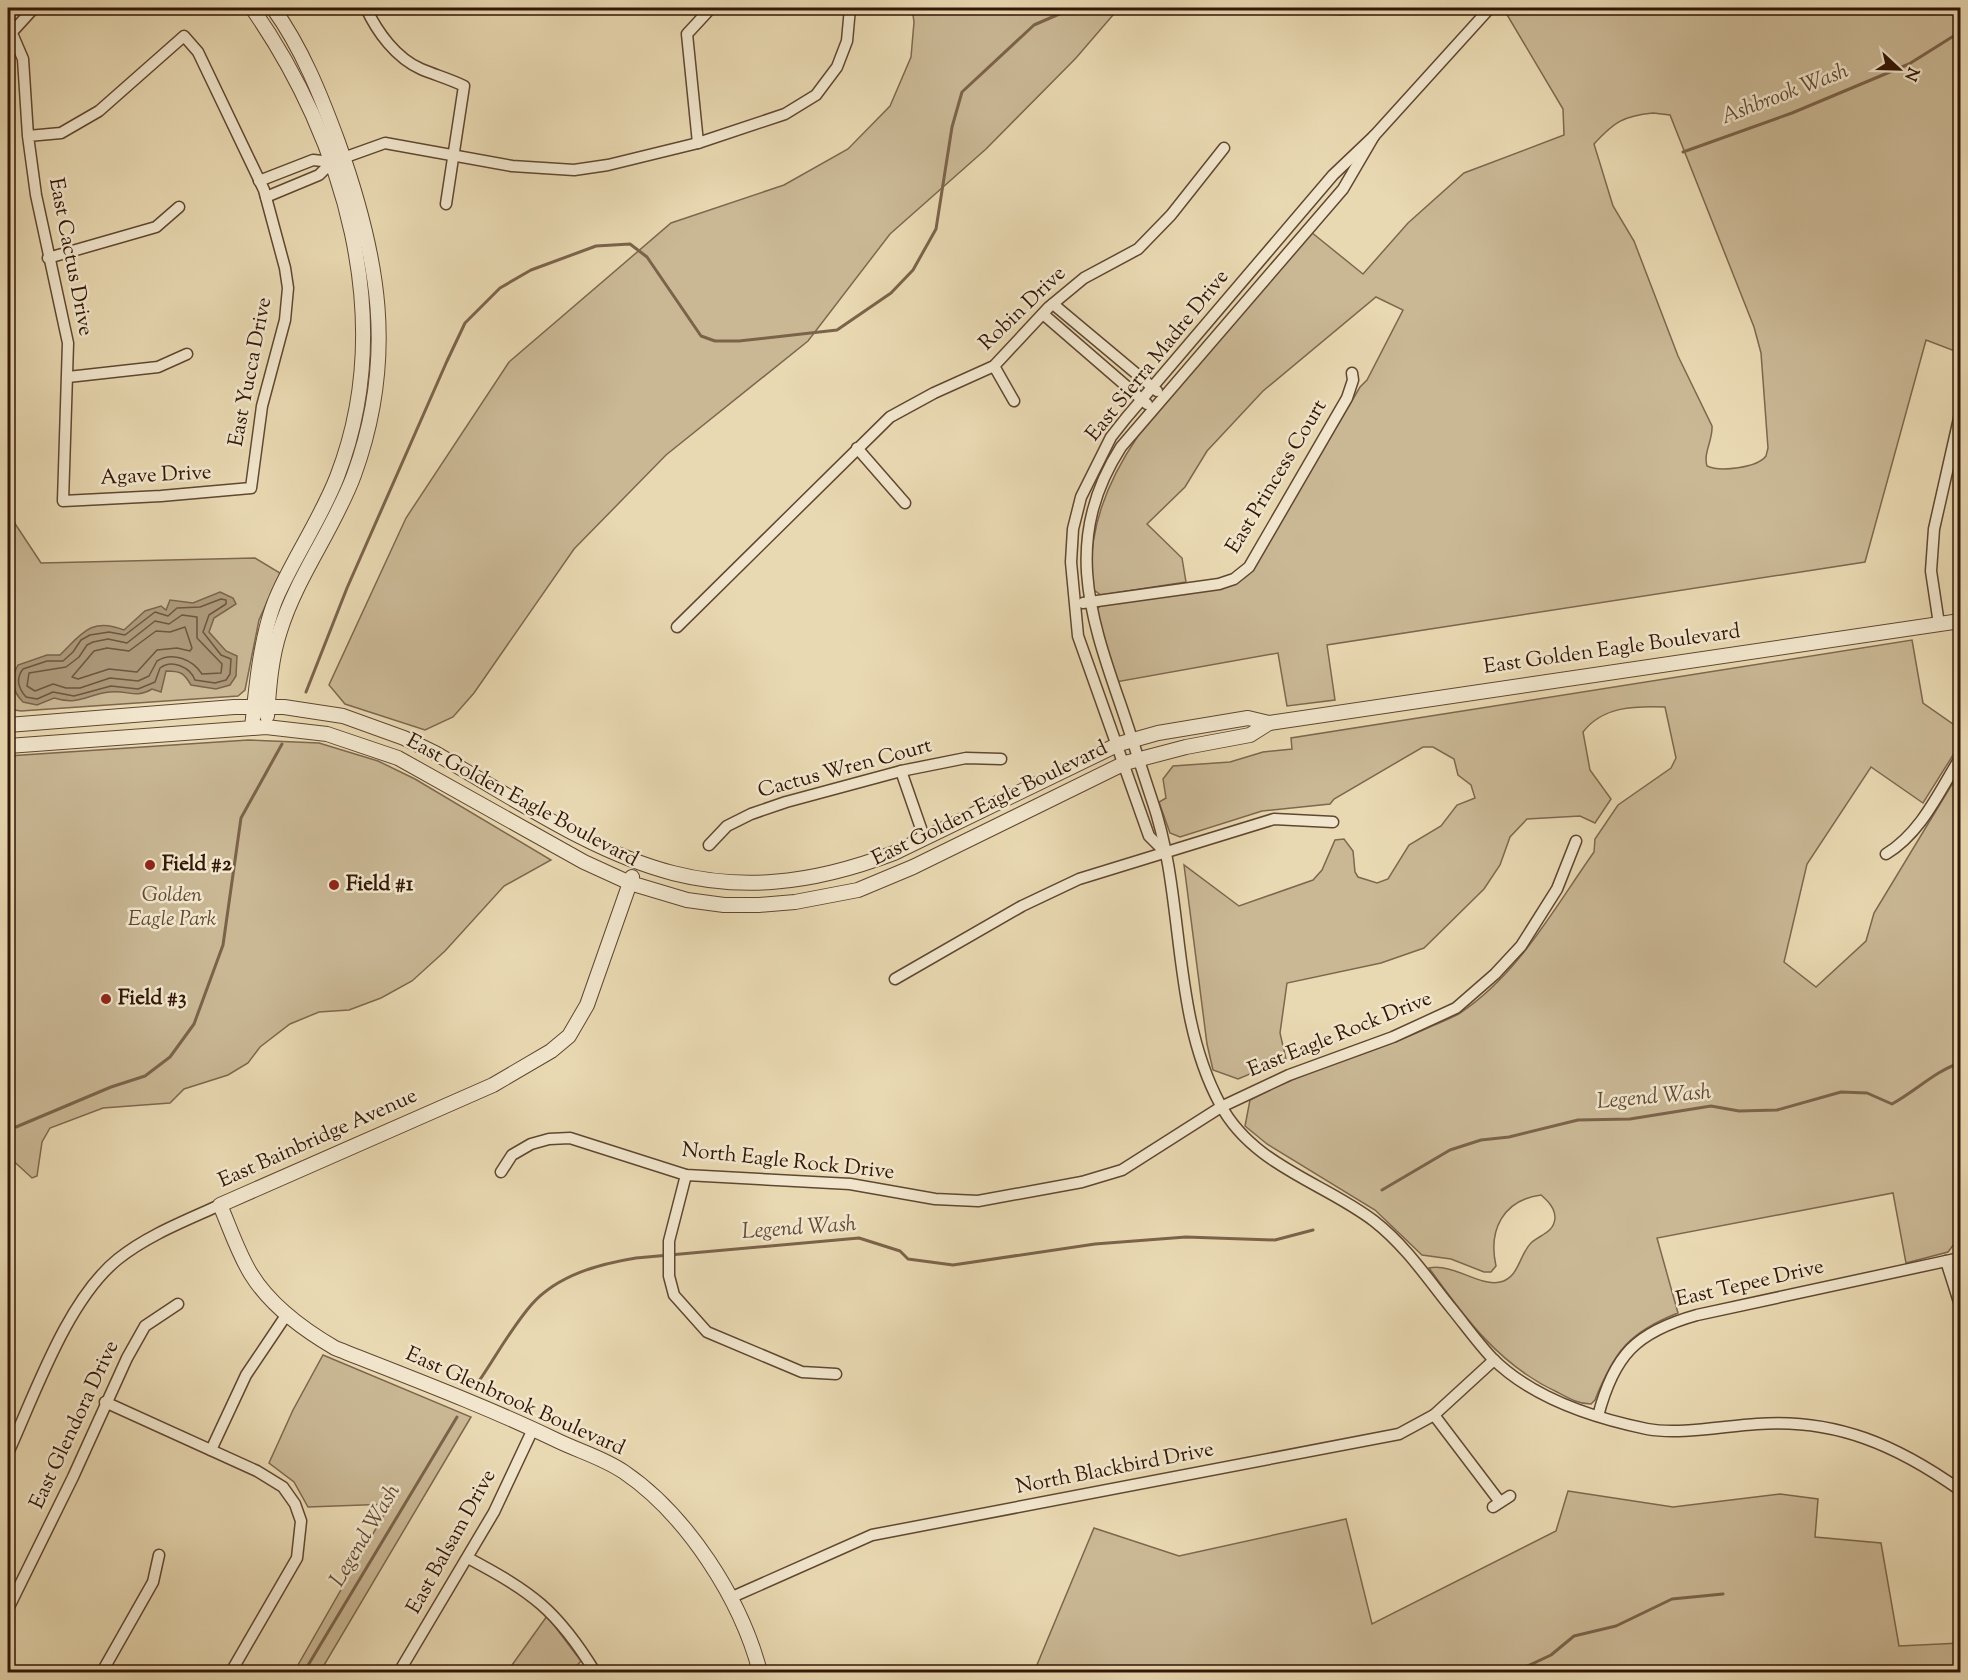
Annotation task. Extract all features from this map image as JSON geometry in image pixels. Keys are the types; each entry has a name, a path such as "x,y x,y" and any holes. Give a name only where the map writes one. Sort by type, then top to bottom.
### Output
{"street":[{"path":"10,28 34,8"},
{"path":"252,8 308,103 338,160 365,226 377,284 380,315 375,384 368,429 355,474 279,632 260,707 259,728"},
{"path":"273,8 297,46 319,92 338,160"},
{"path":"366,8 373,23 399,55 420,69 440,74 464,86 446,204"},
{"path":"698,143 687,33 711,8"},
{"path":"266,197 319,175 338,160 386,143 512,166 574,170 608,165 698,143 785,114 816,95 837,67 847,41 850,8"},
{"name":"East Sierra Madre Drive","path":"1126,743 1078,636 1074,605 1072,540 1081,497 1112,437 1142,400 1333,175 1374,136 1490,8"},
{"name":"East Cactus Drive","path":"10,28 23,58 28,136 36,195 68,343 63,501"},
{"name":"East Yucca Drive","path":"28,136 61,133 99,111 184,36 198,52 208,69 266,197 288,288 285,320 261,416 251,488"},
{"name":"East Sierra Madre Drive","path":"1126,743 1095,630 1086,579 1087,541 1100,491 1110,466 1121,447 1343,189 1374,136"},
{"name":"Robin Drive","path":"677,627 890,417 934,393 994,366 1053,304 1084,278 1138,249 1171,215 1224,148"},
{"path":"259,181 314,160 338,160"},
{"path":"48,258 156,227 179,207"},
{"path":"1053,304 1164,397"},
{"path":"1043,314 1154,410"},
{"path":"68,377 158,367 187,354"},
{"path":"994,366 1014,401"},
{"name":"East Princess Court","path":"1074,605 1219,584 1234,579 1249,567 1347,398 1353,380 1352,373"},
{"path":"1939,624 1930,571 1934,529 1960,414"},
{"path":"857,448 905,503"},
{"name":"Agave Drive","path":"63,501 251,488"},
{"name":"East Golden Eagle Boulevard","path":"8,725 260,707 284,707 342,716 404,738 574,834 636,863 702,881 757,884 793,882 861,866 894,853 1126,743 1158,733 1248,718 1269,723 1960,621"},
{"name":"East Golden Eagle Boulevard","path":"8,746 259,728 327,734 398,758 584,862 630,883 687,900 724,905 795,902 858,890 913,867 1131,761 1186,747 1250,735 1269,723"},
{"path":"1126,743 1149,836 1164,851 1173,893 1184,984 1196,1044 1221,1107 1247,1140 1268,1159 1374,1221 1409,1252 1494,1360 1547,1398 1598,1416 1652,1430 1767,1423 1819,1426 1870,1437 1921,1462 1960,1490"},
{"name":"Cactus Wren Court","path":"709,845 727,826 751,814 901,771 966,758 1001,759"},
{"path":"1886,854 1902,844 1914,831 1960,758"},
{"path":"858,890 914,857 924,837 901,771"},
{"path":"895,979 1022,906 1079,879 1274,819 1333,822"},
{"name":"East Eagle Rock Drive","path":"1122,1170 1221,1107 1289,1074 1393,1037 1456,1008 1496,974 1521,946 1557,889 1576,841"},
{"name":"East Bainbridge Avenue","path":"8,1454 63,1334 89,1287 117,1260 146,1239 493,1085 551,1051 569,1036 587,1005 636,863"},
{"name":"North Eagle Rock Drive","path":"501,1172 512,1155 531,1144 549,1139 570,1138 686,1175 850,1184 935,1199 978,1201 1082,1182 1122,1170"},
{"path":"686,1175 668,1257 674,1295 707,1332 802,1372 836,1374"},
{"name":"East Glenbrook Boulevard","path":"220,1205 251,1274 287,1314 335,1348 601,1458 647,1489 674,1514 694,1540 730,1598 755,1650 760,1672"},
{"name":"East Tepee Drive","path":"1598,1416 1603,1394 1622,1356 1665,1324 1708,1312 1960,1258"},
{"path":"1946,1261 1960,1305"},
{"name":"East Glendora Drive","path":"8,1609 73,1477 105,1402 145,1326 178,1304"},
{"path":"211,1450 246,1375 287,1314"},
{"name":"North Blackbird Drive","path":"730,1598 872,1535 1399,1434 1434,1415 1494,1360"},
{"path":"105,1402 211,1450 283,1487 295,1504 301,1521 297,1558 231,1672"},
{"path":"1434,1415 1501,1502"},
{"name":"East Balsam Drive","path":"399,1672 494,1512 533,1429"},
{"path":"102,1672 153,1582 159,1555"},
{"path":"468,1558 509,1580 543,1604 574,1638 595,1672"}],"green space":[{"path":"912,8 1119,8 1076,58 986,149 890,234 808,341 666,455 574,549 474,693 453,717 425,730 345,704 329,685 406,518 509,362 671,223 784,185 848,149 890,106 911,57 914,22"},
{"path":"1503,8 1960,8 1960,353 1926,340 1865,562 1327,645 1335,700 1287,706 1278,653 1116,682 1097,622 1097,609 1101,605 1229,586 1255,565 1360,387 1367,380 1403,310 1376,297 1263,391 1207,451 1185,487 1147,524 1182,558 1186,582 1101,595 1091,588 1096,527 1108,489 1138,436 1311,232 1363,274 1408,223 1464,173 1564,135 1563,109","holes":["1653,113 1670,115 1754,327 1761,353 1768,448 1766,456 1761,460 1738,468 1720,469 1707,466 1706,456 1712,426 1678,356 1634,241 1613,206 1594,144 1607,130 1626,118"]},
{"path":"8,513 41,563 255,558 280,573 259,620 245,690 238,696 21,711 8,709"},
{"path":"1912,640 1923,703 1960,729 1960,744 1923,803 1871,767 1807,864 1784,962 1816,987 1866,941 1874,913 1960,771 1960,1236 1948,1252 1906,1263 1893,1193 1657,1238 1678,1313 1647,1328 1625,1346 1609,1369 1591,1404 1569,1398 1536,1381 1501,1354 1470,1322 1429,1268 1448,1269 1492,1283 1506,1280 1515,1271 1531,1243 1549,1230 1554,1223 1555,1214 1549,1202 1541,1195 1517,1203 1501,1219 1494,1240 1496,1266 1491,1272 1484,1272 1451,1259 1422,1255 1375,1210 1267,1144 1245,1126 1250,1100 1292,1080 1451,1018 1500,980 1534,939 1594,852 1595,839 1618,805 1671,768 1676,758 1665,707 1620,709 1610,712 1591,723 1583,732 1590,770 1611,799 1595,823 1580,816 1527,819 1510,837 1500,865 1484,889 1424,948 1381,963 1287,983 1280,1033 1286,1059 1238,1079 1213,1070 1207,1044 1184,865 1239,906 1313,880 1322,870 1335,840 1344,839 1353,851 1355,872 1358,877 1377,883 1388,879 1409,845 1441,826 1457,805 1475,798 1471,785 1458,775 1454,759 1433,747 1423,747 1334,799 1330,804 1262,811 1180,837 1170,833 1159,802 1166,798 1163,779 1173,766 1230,762 1263,752 1292,749 1291,738"},
{"name":"Golden Eagle Park","path":"248,740 319,743 378,761 415,779 551,860 504,886 445,951 412,981 381,998 349,1010 319,1012 290,1024 260,1047 248,1063 228,1075 184,1089 170,1103 103,1108 50,1128 42,1142 37,1176 32,1178 8,1156 8,756"},
{"path":"323,1355 471,1417 320,1672 294,1672 390,1504 308,1507 294,1482 269,1463 293,1410"},
{"path":"1568,1491 1673,1507 1780,1494 1818,1499 1815,1537 1881,1543 1899,1646 1960,1643 1960,1653 1953,1672 1034,1672 1094,1528 1179,1556 1346,1519 1372,1624 1556,1531"},
{"path":"547,1616 581,1661 571,1672 507,1672"}],"water":[{"path":"220,592 233,598 236,604 214,618 209,632 226,651 237,656 236,676 230,685 216,689 191,685 181,674 166,671 161,692 152,689 136,694 110,692 70,701 54,698 37,705 23,702 16,694 13,680 18,665 47,655 60,655 87,630 102,625 124,630 145,611 161,606 166,610 170,600 193,603"}],"waterway":[{"path":"306,692 347,588 465,323 500,288 531,270 596,246 630,244 647,257 701,336 715,341 739,341 837,330 891,293 913,270 936,229 952,127 962,92 1034,25 1073,8"},
{"path":"1309,8 1340,14 1371,13 1406,8"},
{"name":"Ashbrook Wash","path":"1683,152 1792,113 1909,64 1960,32"},
{"path":"16,1127 111,1087 145,1076 170,1057 194,1024 223,945 241,818 282,744"},
{"name":"Legend Wash","path":"1382,1190 1450,1150 1481,1140 1509,1137 1578,1120 1630,1119 1711,1106 1739,1111 1777,1110 1841,1092 1867,1093 1892,1104 1942,1071 1960,1063"},
{"name":"Legend Wash","path":"477,1384 517,1323 542,1294 580,1272 636,1258 859,1238 900,1251 908,1259 953,1265 1095,1244 1186,1237 1275,1240 1313,1230"},
{"name":"Legend Wash","path":"304,1672 457,1417"},
{"path":"1515,1672 1551,1655 1574,1636 1616,1626 1672,1599 1723,1594"}],"place":[{"name":"Field #2","path":"150,865"},
{"name":"Field #1","path":"334,885"},
{"name":"Field #3","path":"106,999"}]}
